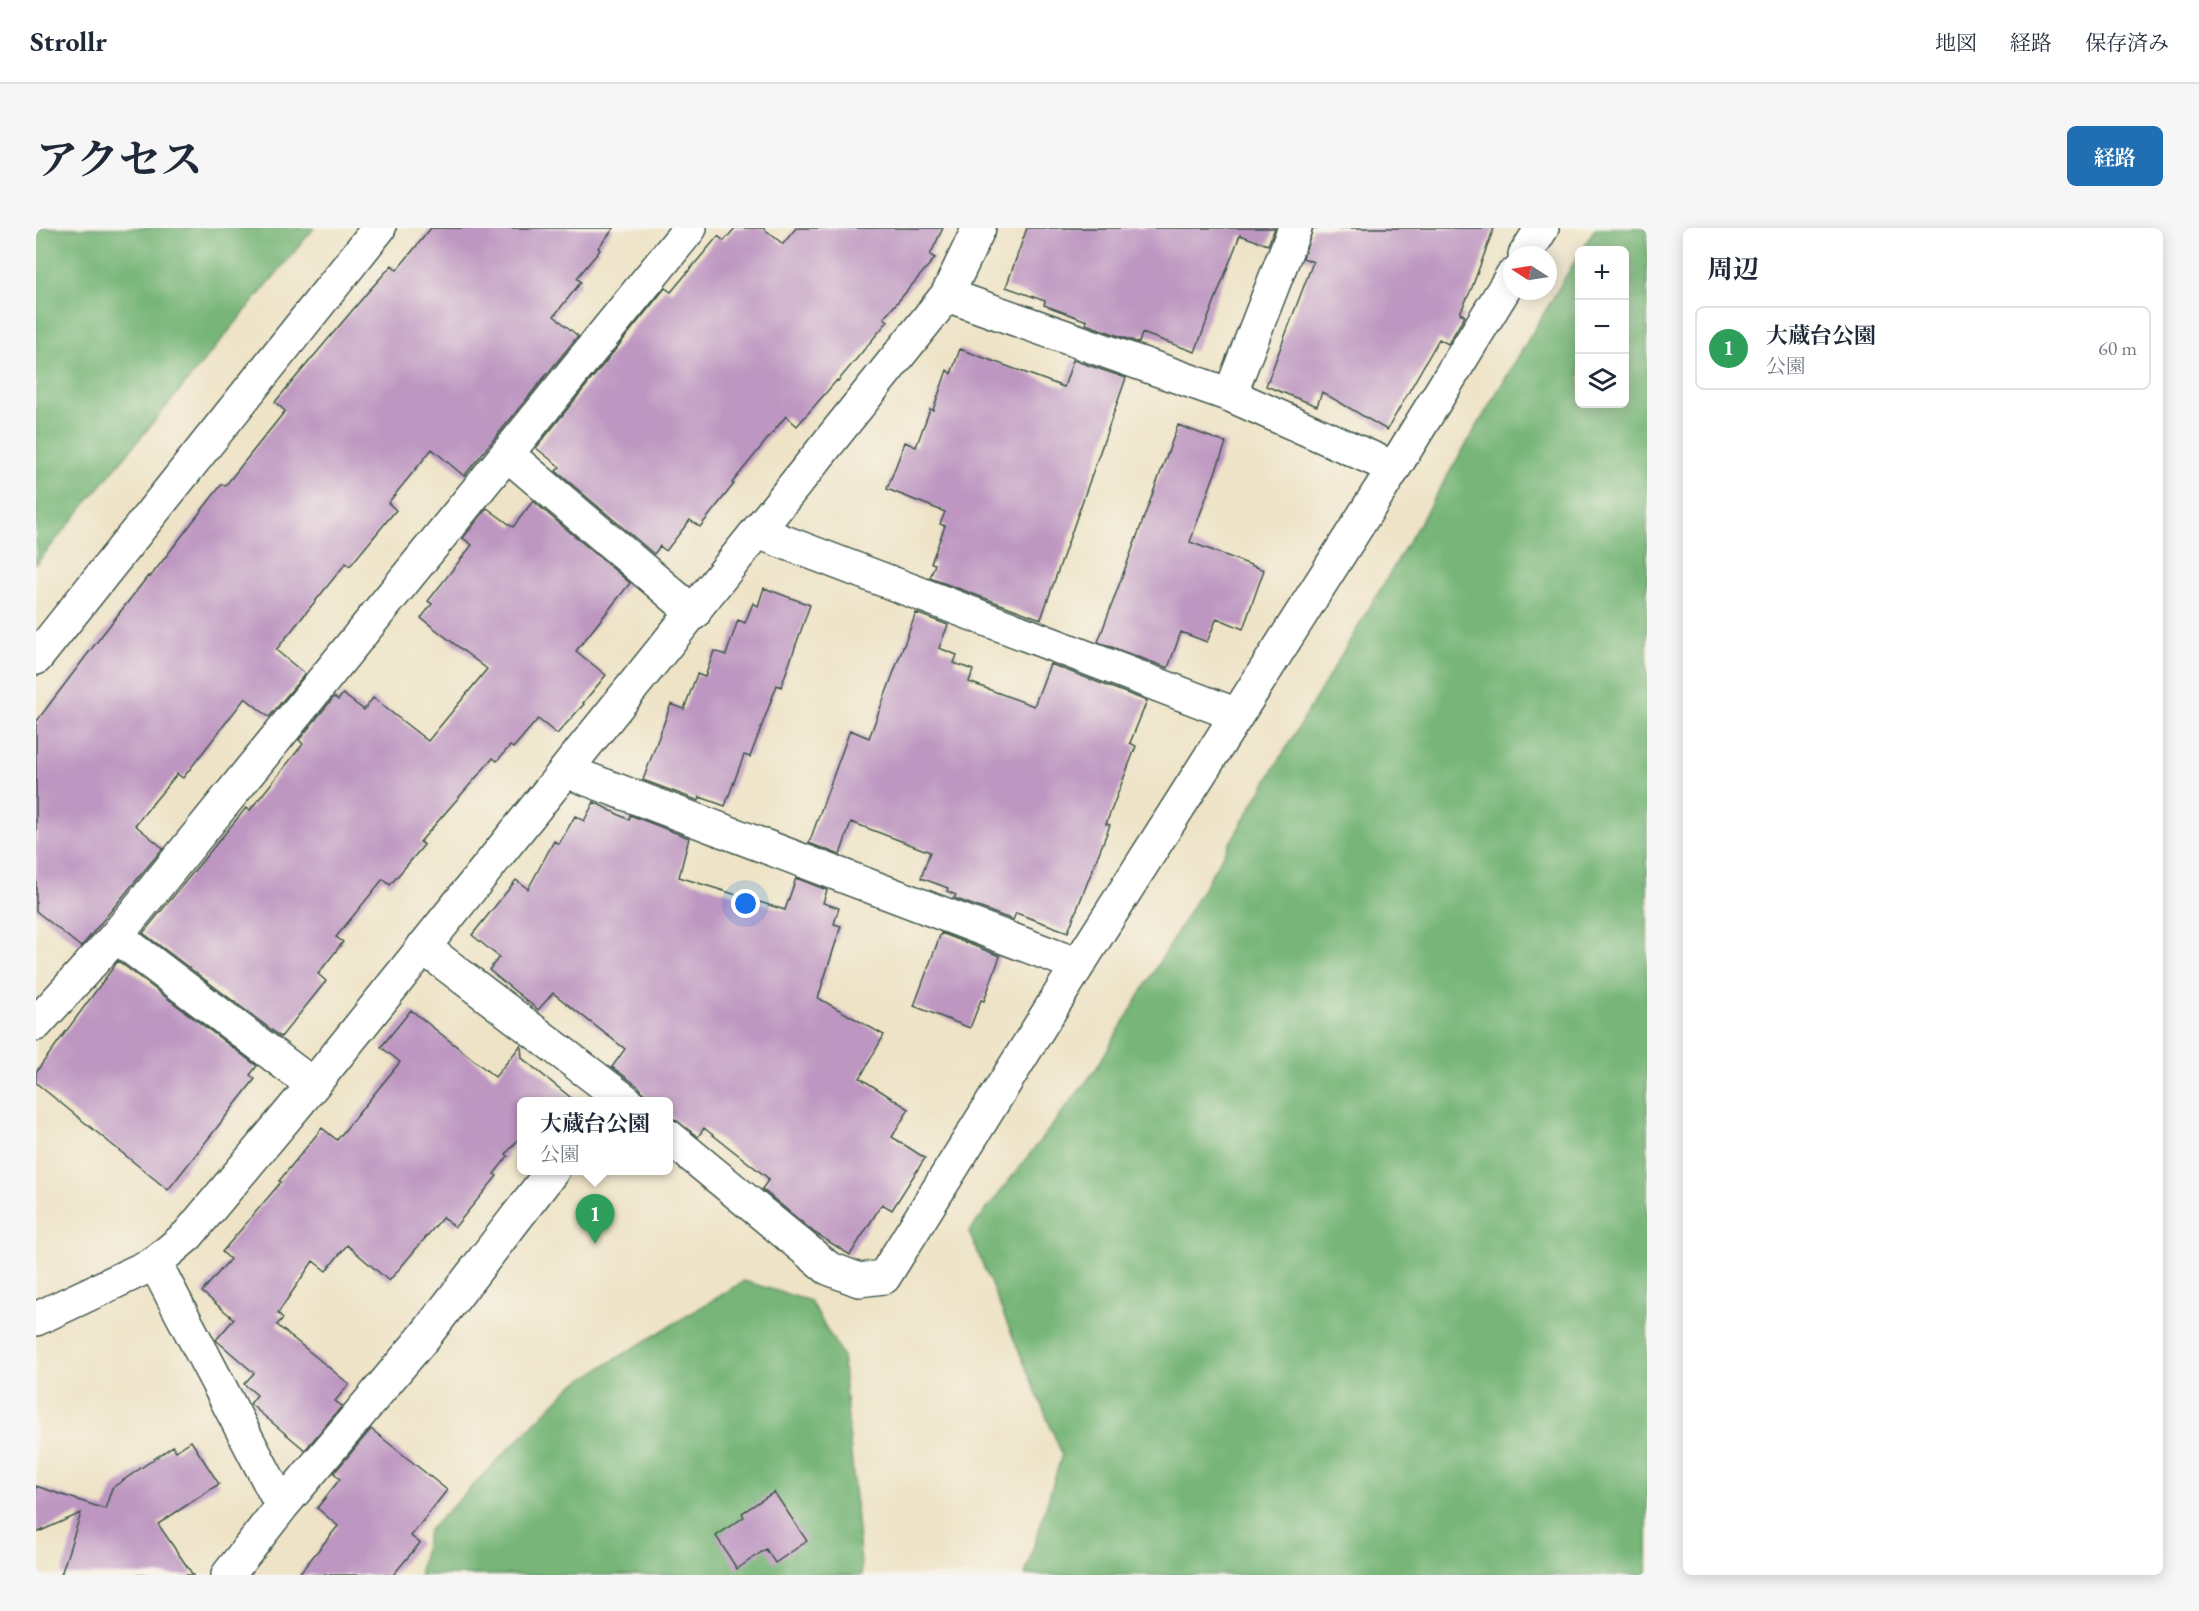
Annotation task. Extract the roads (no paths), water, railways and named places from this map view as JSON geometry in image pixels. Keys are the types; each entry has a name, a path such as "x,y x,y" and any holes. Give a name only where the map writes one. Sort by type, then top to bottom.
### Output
{"street":[{"path":"36,658 379,228"},
{"path":"37,1020 116,936 690,228"},
{"path":"51,1312 155,1263 188,1235 313,1085 947,295 979,228"},
{"path":"1230,395 1295,228"},
{"path":"1531,246 1542,228"},
{"path":"673,1139 828,1268 859,1280 884,1277 1078,965 1394,468 1503,291"},
{"path":"947,295 1230,395 1394,468"},
{"path":"507,454 693,613"},
{"path":"758,532 1236,715"},
{"path":"566,771 1078,965"},
{"path":"116,936 313,1085"},
{"path":"423,947 615,1097"},
{"path":"228,1575 282,1506 424,1336 549,1175"},
{"path":"155,1263 282,1506"}],"place":[{"name":"大蔵台公園","path":"595,1244"}]}
